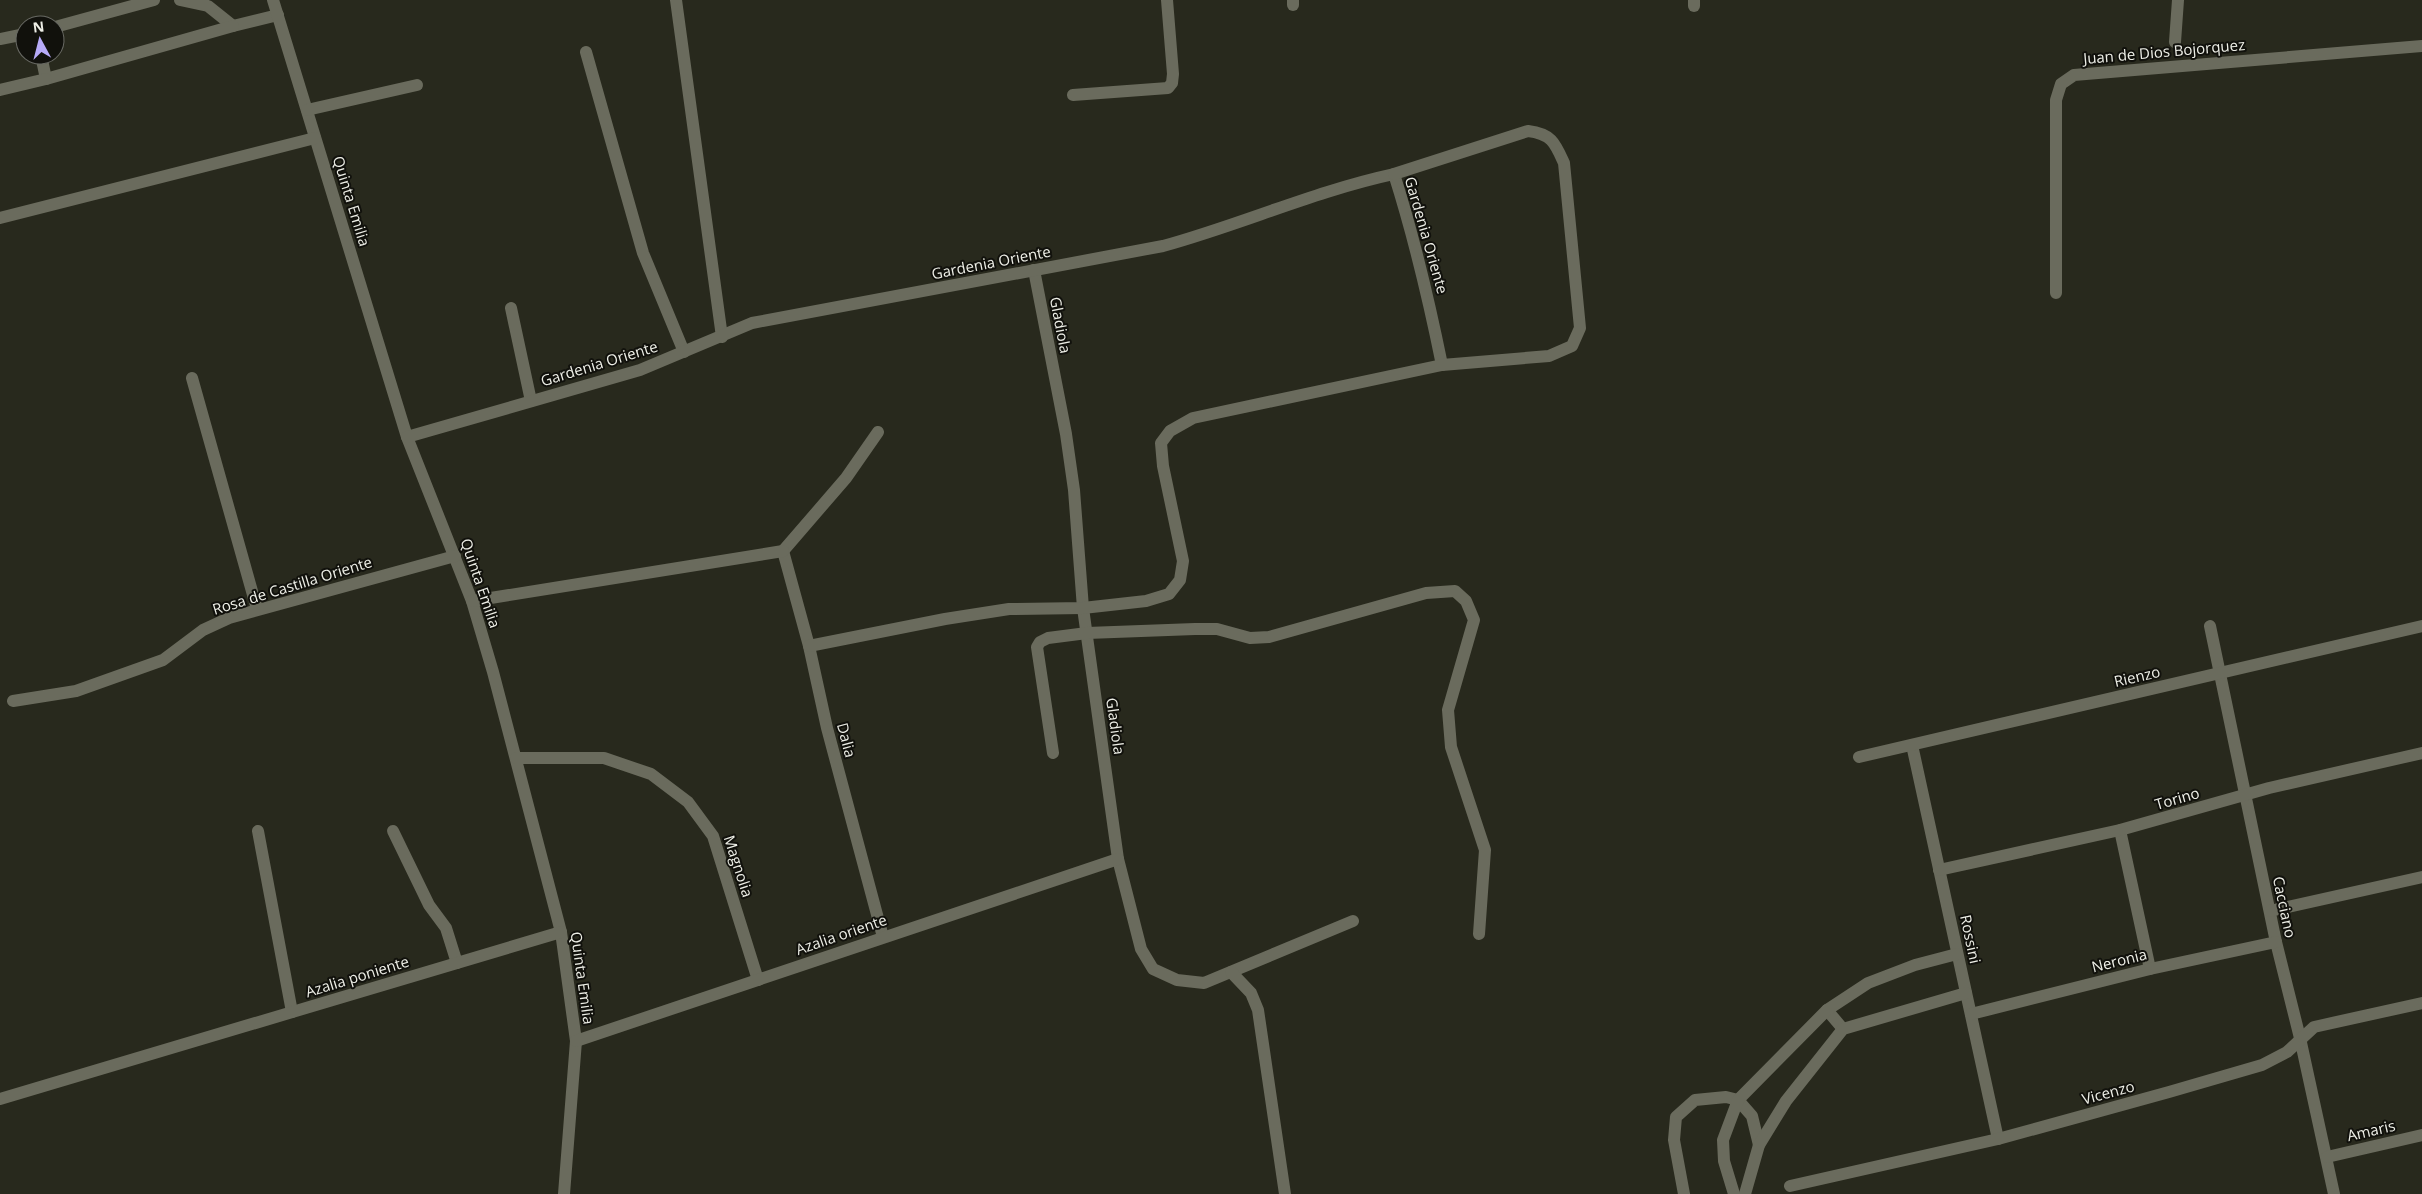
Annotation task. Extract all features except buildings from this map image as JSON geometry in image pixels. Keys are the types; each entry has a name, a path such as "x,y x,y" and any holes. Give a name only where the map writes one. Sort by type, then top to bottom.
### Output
{"street":[{"path":"65,24 154,0"},
{"path":"180,0 208,6 233,26"},
{"name":"Quinta Emilia","path":"273,0 407,437 472,601 516,758 561,932 576,1041 564,1194"},
{"path":"676,0 722,337"},
{"path":"1073,95 1168,88 1172,82 1172,74 1167,0"},
{"path":"2175,42 2178,0"},
{"path":"0,90 278,15"},
{"path":"0,40 15,36"},
{"name":"Juan de Dios Bojorquez","path":"2056,293 2056,100 2061,84 2074,75 2422,46"},
{"path":"586,52 643,253 684,352"},
{"path":"43,65 46,79"},
{"path":"307,110 417,85"},
{"path":"809,646 1009,609 1083,608 1146,600 1169,594 1180,580 1183,561 1162,466 1161,443 1170,431 1193,418 1442,365 1549,356 1572,346 1580,328 1564,163 1556,143 1543,133 1528,131 1394,174"},
{"path":"0,218 315,138"},
{"name":"Gardenia Oriente","path":"407,437 640,370 752,323 1162,246 1201,236 1337,189 1394,174 1409,221 1442,365"},
{"name":"Gladiola","path":"1034,270 1066,434 1074,490 1083,608 1118,859 1141,949 1153,969 1177,980 1204,983 1354,921"},
{"path":"511,308 531,401"},
{"path":"192,378 257,609"},
{"path":"472,601 783,550 846,478 878,432"},
{"name":"Dalia","path":"783,550 809,646 826,728 882,938"},
{"name":"Rosa de Castilla Oriente","path":"13,701 76,691 163,660 204,630 229,618 455,556"},
{"path":"1053,753 1038,647 1040,642 1048,638 1086,633 1195,629 1217,629 1250,638 1269,637 1426,593 1455,592 1466,600 1474,620 1448,710 1451,747 1485,850 1479,934"},
{"name":"Cacciano","path":"2210,626 2244,796 2334,1194"},
{"name":"Rienzo","path":"1859,757 2422,626"},
{"name":"Rossini","path":"1912,745 1998,1139"},
{"name":"Torino","path":"1939,870 2120,830 2269,788 2422,753"},
{"name":"Magnolia","path":"516,758 604,758 651,774 688,802 713,836 758,980"},
{"path":"258,830 292,1012"},
{"path":"2120,830 2150,970"},
{"path":"393,831 429,904 446,928 457,963"},
{"name":"Azalia oriente","path":"576,1041 1118,859"},
{"path":"2270,911 2422,877"},
{"name":"Azalia poniente","path":"0,1099 561,932"},
{"name":"Neronia","path":"1971,1014 2150,970 2276,942"},
{"path":"1734,1194 1724,1161 1723,1140 1738,1100 1827,1010 1868,983 1915,965 1957,954"},
{"path":"1231,972 1256,1002 1285,1194"},
{"path":"1745,1194 1759,1145 1786,1101 1843,1029 1966,993"},
{"name":"Vicenzo","path":"1790,1186 1998,1139 2262,1065 2287,1052 2314,1027 2422,1003"},
{"path":"1827,1010 1843,1029"},
{"path":"1684,1194 1674,1140 1676,1117 1696,1100 1726,1097 1738,1100 1752,1116 1759,1145"},
{"name":"Amaris","path":"2327,1157 2422,1135"}]}
